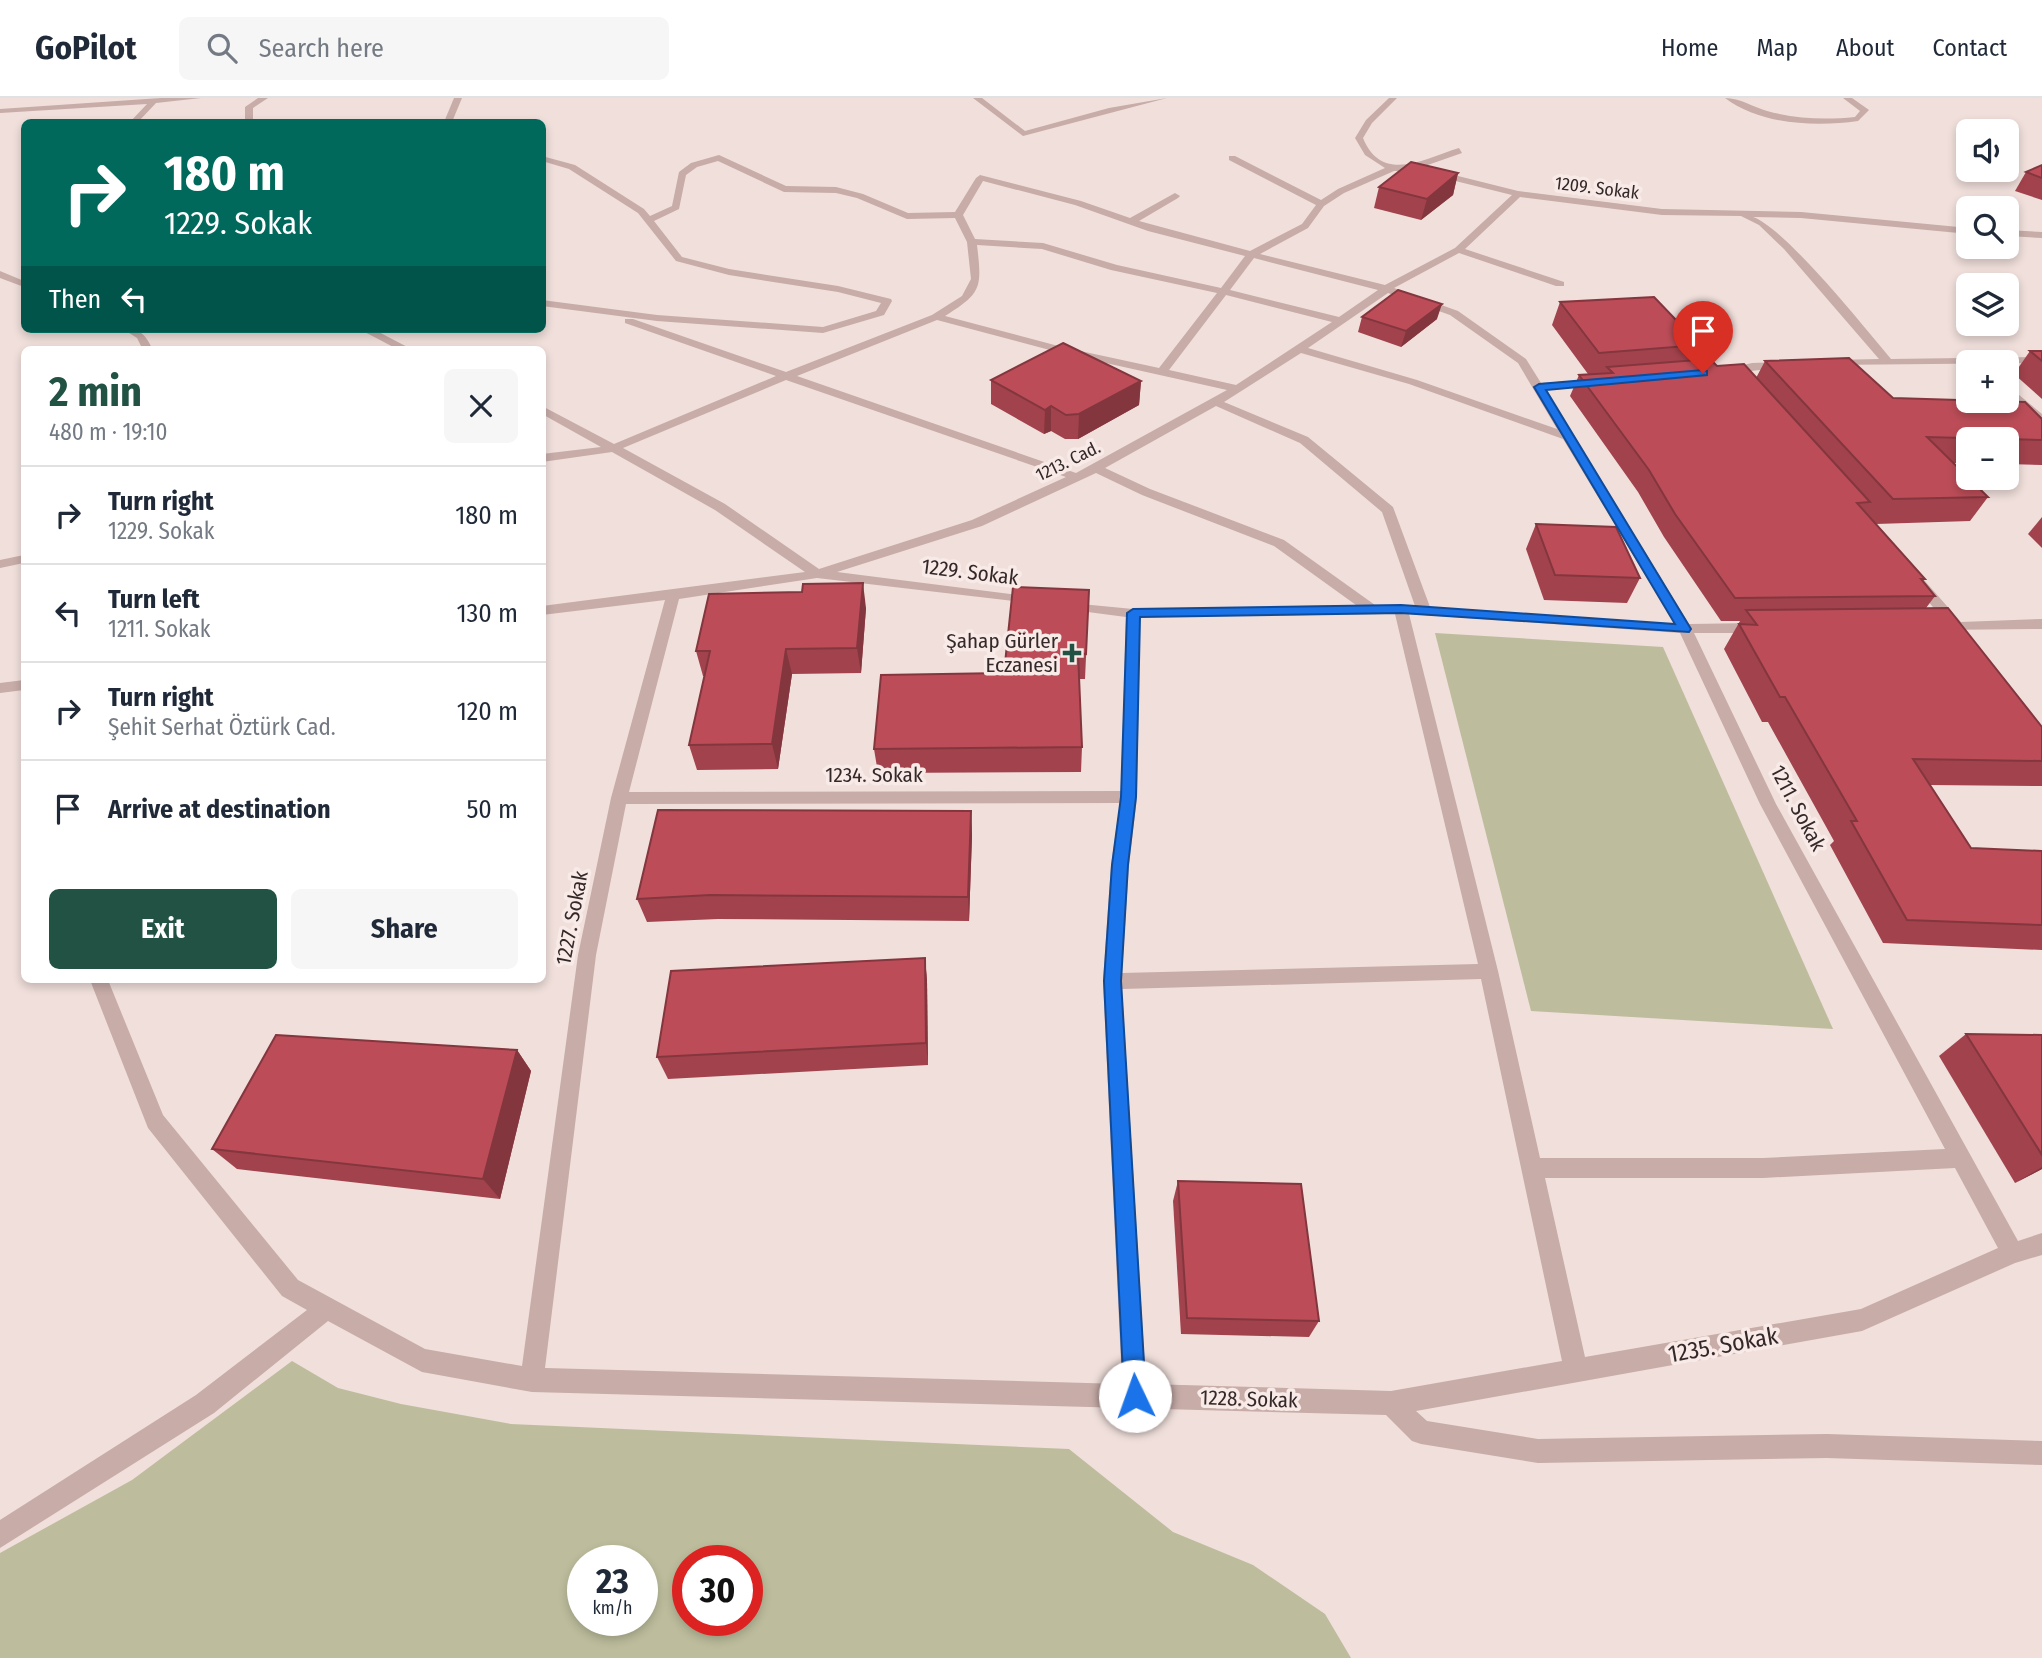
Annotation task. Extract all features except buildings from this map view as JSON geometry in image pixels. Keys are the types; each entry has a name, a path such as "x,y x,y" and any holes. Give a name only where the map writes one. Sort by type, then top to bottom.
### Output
{"street":[{"path":"18,110 30,98"},
{"path":"0,111 197,98"},
{"path":"249,119 249,107 264,98"},
{"path":"449,119 458,98"},
{"path":"977,98 1023,134 1163,98"},
{"path":"1393,98 1368,122 1359,138 1363,148 1380,163 1393,168"},
{"path":"1728,98 1748,109 1782,117 1835,123 1858,119 1865,110 1847,98"},
{"path":"137,119 153,102"},
{"path":"1415,168 1427,161 1459,151"},
{"path":"546,457 611,449 936,317 966,298 976,279 972,242 958,215 907,216 860,196 836,190 784,189 719,158 694,165 682,174 676,207 650,219"},
{"path":"1232,158 1321,204"},
{"path":"546,159 572,167 611,190 650,219 660,238 679,258 729,272 838,289 887,300 880,313 823,330 657,318 546,304"},
{"name":"1209. Sokak","path":"1251,255 1305,226 1321,204 1341,191 1393,168 1415,168 1518,194 1662,212 1801,215 1956,230"},
{"name":"1211. Sokak","path":"958,215 980,178 1011,184 1131,222 1387,289 1454,313 1522,361 1685,629 1768,804 2013,1253"},
{"name":"1213. Cad.","path":"546,611 817,574 878,557 977,523 1096,468 1238,389 1387,289 1458,250 1518,194"},
{"path":"1131,222 1175,196"},
{"path":"1736,214 1762,223 1787,247 1886,360"},
{"path":"2019,234 2042,236"},
{"path":"972,242 1043,246 1115,268 1278,303 1341,321"},
{"path":"1458,250 1560,284"},
{"path":"1162,372 1251,255"},
{"path":"0,274 21,283"},
{"path":"596,310 1077,477"},
{"path":"936,317 1061,350 1238,389"},
{"path":"372,333 400,346"},
{"path":"1300,349 1413,382 1566,436"},
{"path":"1818,364 1886,360 1956,362"},
{"path":"2019,361 2042,360"},
{"path":"1729,375 1752,366 1790,365"},
{"path":"1539,387 1608,381"},
{"path":"2019,399 2042,420"},
{"path":"1215,402 1304,440 1388,510 1424,610"},
{"path":"546,411 720,507 817,574"},
{"path":"1096,468 1146,492 1279,543 1371,610"},
{"path":"0,564 21,560"},
{"name":"1229. Sokak","path":"817,574 1133,613 1401,609 1685,629 1767,628"},
{"path":"1911,574 1962,632"},
{"name":"1227. Sokak","path":"532,1380 587,955 619,798 673,595"},
{"path":"1401,609 1489,971 1576,1371"},
{"path":"1133,613 1129,797 1120,865 1112,981 1135,1396"},
{"path":"1930,627 1962,632 2042,624"},
{"path":"0,688 21,685"},
{"name":"1234. Sokak","path":"619,798 1129,797"},
{"path":"1112,981 1489,971"},
{"name":"1228. Sokak","path":"100,983 155,1121 290,1288 422,1360 532,1380 1391,1403"},
{"path":"1532,1168 1763,1168 1962,1158"},
{"name":"1235. Sokak","path":"1391,1403 1862,1320 2013,1253 2042,1244"},
{"path":"0,1535 205,1404 327,1308"},
{"path":"1391,1403 1421,1432 1538,1451 1827,1446 2042,1453"}],"green space":[{"path":"1435,633 1663,647 1833,1029 1531,1011"},
{"path":"292,1361 338,1388 401,1404 511,1424 1069,1449 1173,1532 1253,1565 1325,1614 1351,1658 0,1658 0,1553 132,1480"}],"place":[{"name":"Şahap Gürler Eczanesi","path":"1072,653"}],"route":[{"path":"1135,1396 1112,981 1120,865 1129,797 1133,613 1401,609 1685,629 1566,436 1539,387 1703,373"}]}
